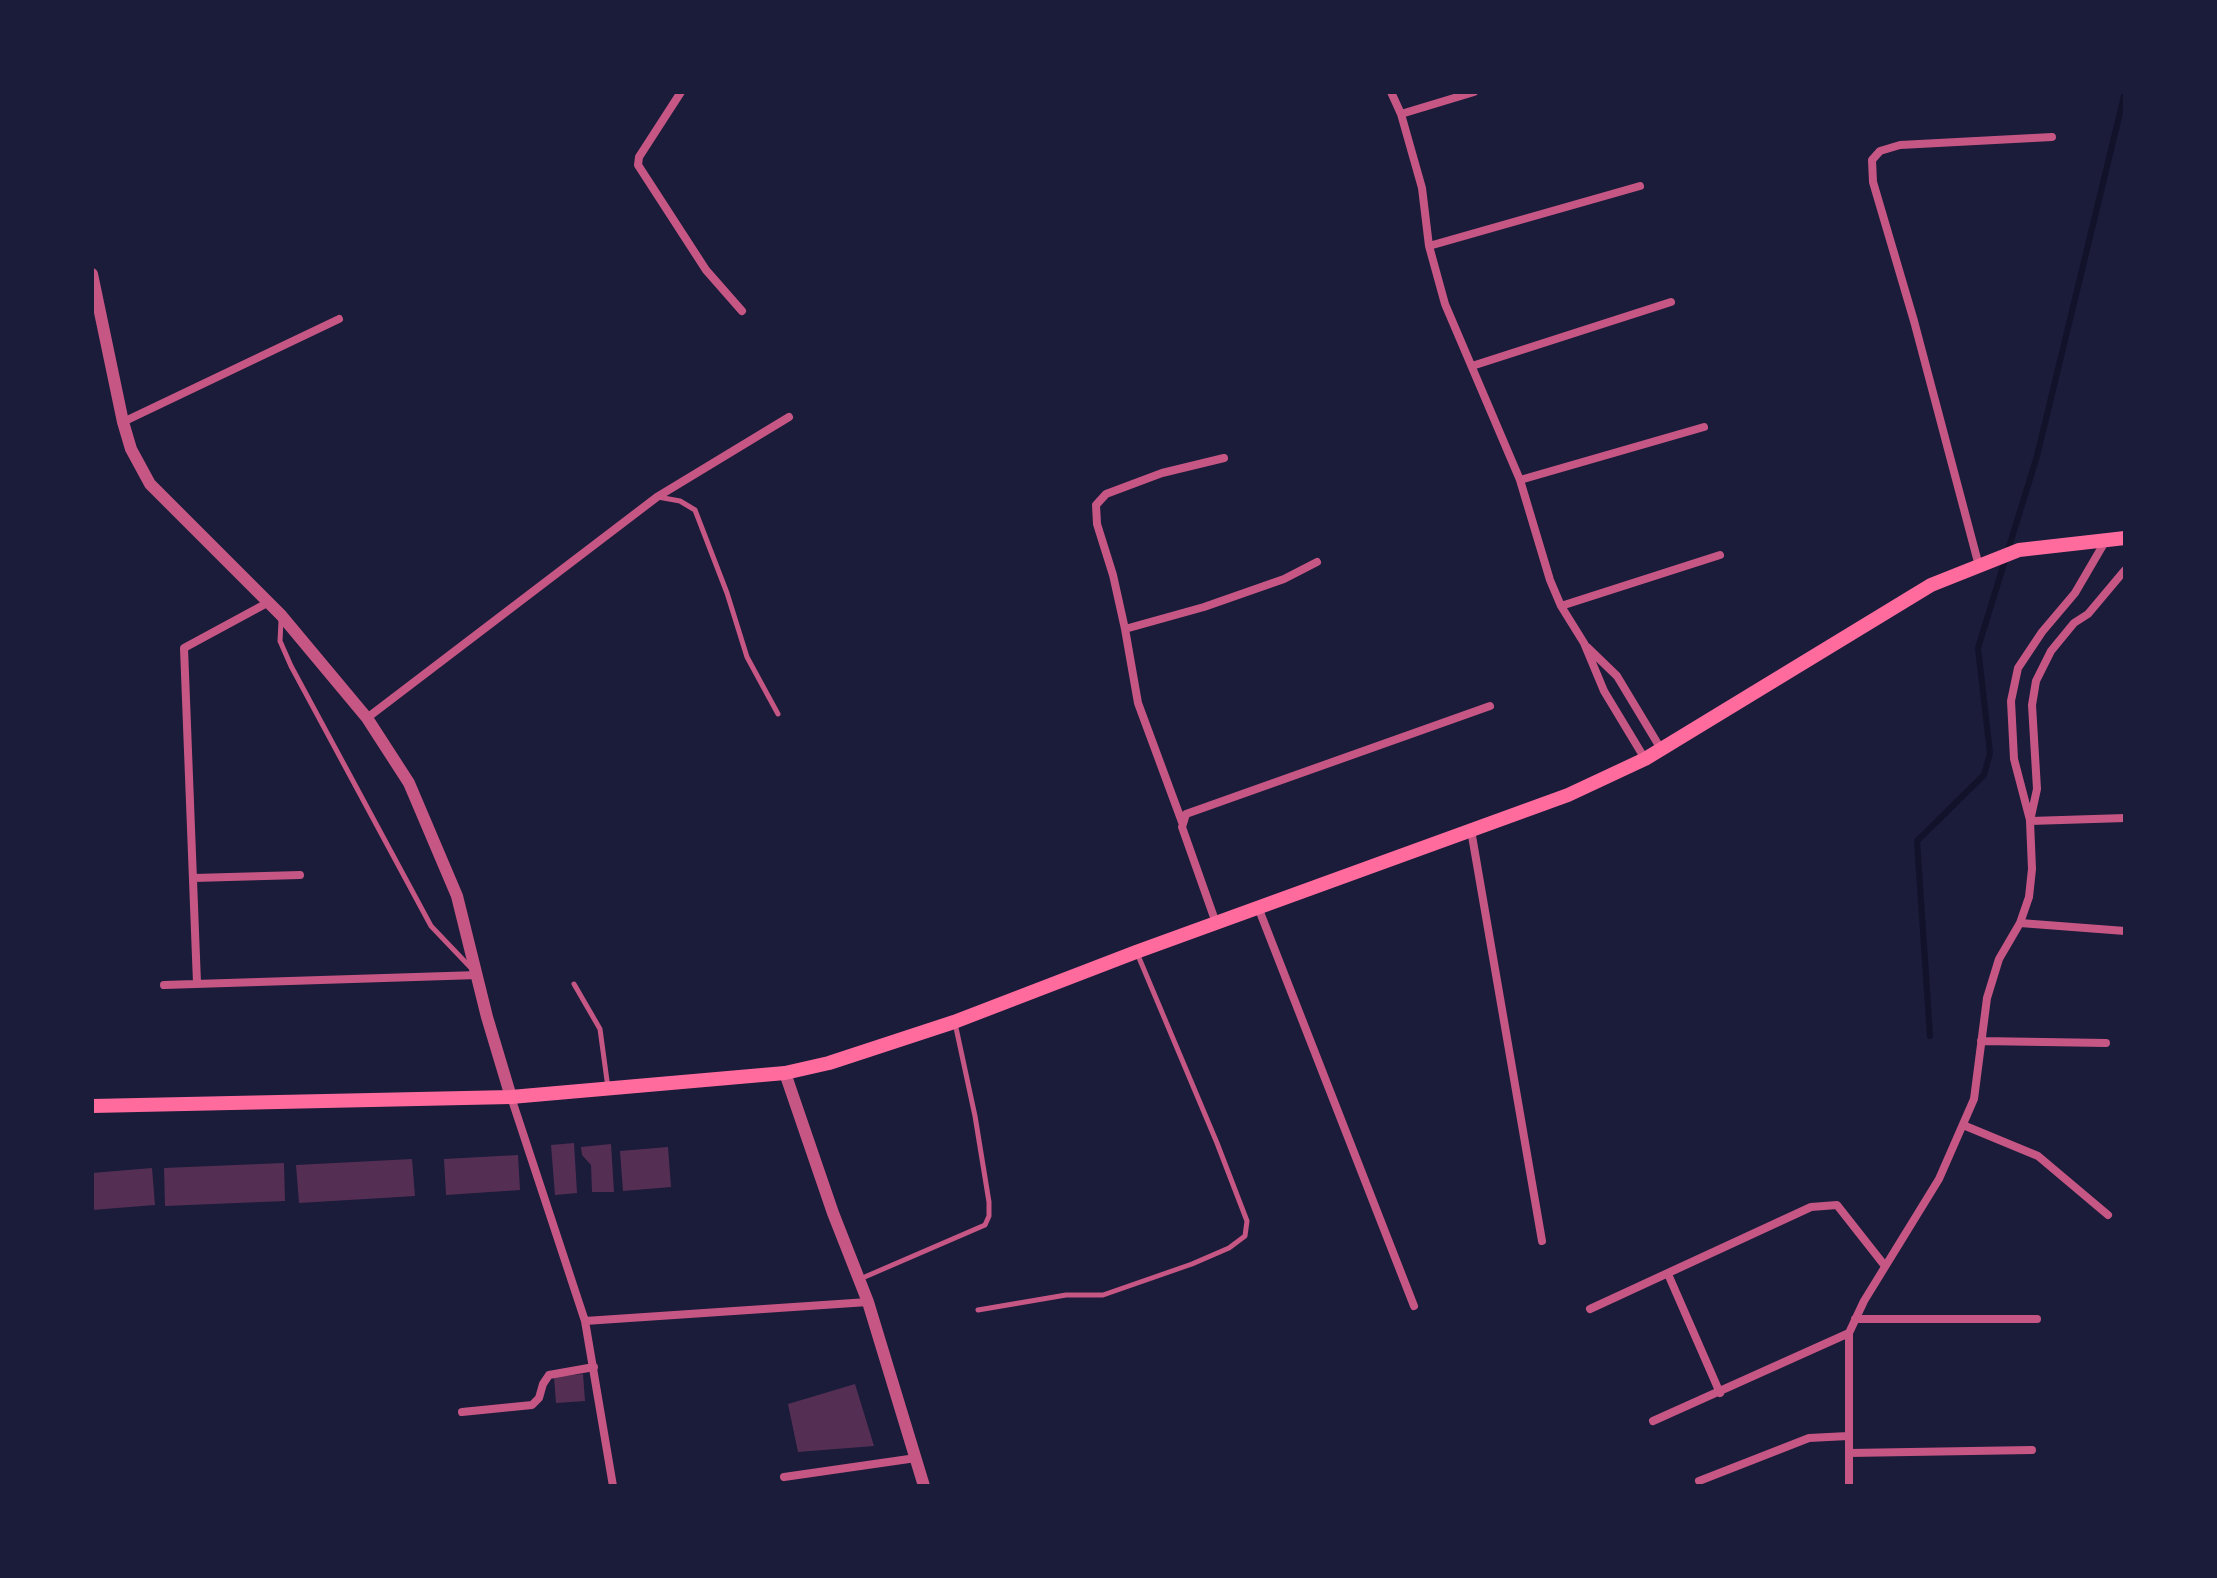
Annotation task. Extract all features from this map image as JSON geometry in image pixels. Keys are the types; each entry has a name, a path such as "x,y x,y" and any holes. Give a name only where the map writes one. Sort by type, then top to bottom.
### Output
{"main road":[{"path":"92,1106 511,1097 785,1073 829,1063 954,1022 1136,952 1568,795 1645,759 1931,585 2019,550 2125,538"}],"street":[{"path":"681,92 639,157 638,165 706,270 742,311"},
{"path":"1391,92 1401,114 1422,188 1429,246 1445,304 1520,480 1550,580 1561,606 1584,643 1604,691 1645,759"},
{"path":"1401,114 1474,92"},
{"path":"1979,566 1914,321 1873,182 1872,160 1880,151 1900,145 2052,137"},
{"path":"1429,246 1640,186"},
{"path":"92,274 123,422 131,449 150,484 281,615 367,718 409,783 457,896 487,1017 511,1097 585,1321 613,1486"},
{"path":"1472,366 1671,302"},
{"path":"123,422 339,319"},
{"path":"367,718 657,497 789,417"},
{"path":"1520,480 1704,427"},
{"path":"1216,923 1138,703 1113,575 1097,524 1097,501 1106,494 1162,473 1224,458"},
{"path":"1849,1486 1849,1333 1885,1266 1939,1179 1974,1099 1987,998 1999,959 2020,923 2029,897 2032,869 2030,821 2014,759 2011,701 2018,668 2042,632 2075,593 2107,538"},
{"path":"1561,606 1720,555"},
{"path":"1125,629 1204,607 1284,579 1317,562"},
{"path":"2030,821 2037,789 2032,705 2036,681 2051,651 2125,570"},
{"path":"197,983 184,648 269,602"},
{"path":"1584,643 1617,676 1661,749"},
{"path":"1182,822 1186,814 1490,706"},
{"path":"2030,821 2125,818"},
{"path":"1471,830 1542,1241"},
{"path":"194,878 300,875"},
{"path":"1258,907 1414,1306"},
{"path":"2020,923 2125,931"},
{"path":"164,985 478,975"},
{"path":"1981,1041 2106,1043"},
{"path":"785,1073 868,1302 924,1486"},
{"path":"1963,1125 2038,1156 2108,1215"},
{"path":"1590,1309 1811,1207 1837,1205 1885,1266"},
{"path":"1668,1274 1720,1393"},
{"path":"585,1321 868,1302"},
{"path":"1855,1319 2037,1319"},
{"path":"1653,1421 1849,1333"},
{"path":"462,1412 532,1405 539,1398 549,1375 594,1367"},
{"path":"1699,1481 1809,1438 1848,1436"},
{"path":"1849,1453 2032,1450"},
{"path":"784,1477 916,1458"}],"lane":[{"path":"657,497 680,501 695,510 727,593 747,657 778,714"},
{"path":"281,615 280,641 342,764 431,926 478,975"},
{"path":"978,1310 1066,1295 1103,1295 1192,1264 1229,1248 1245,1236 1247,1221 1136,952"},
{"path":"574,984 600,1029 608,1089"},
{"path":"858,1279 985,1225 989,1216 977,1128 954,1022"}],"building":[{"path":"574,1143 577,1193 555,1195 551,1145"},
{"path":"611,1144 614,1192 592,1192 591,1165 582,1155 581,1147"},
{"path":"668,1147 671,1187 623,1191 620,1151"},
{"path":"518,1155 520,1190 446,1195 444,1159"},
{"path":"412,1159 415,1196 299,1203 296,1165"},
{"path":"284,1163 285,1201 165,1206 164,1168"},
{"path":"152,1168 155,1205 92,1210 92,1173"},
{"path":"583,1374 585,1401 556,1403 554,1377"},
{"path":"855,1384 874,1446 798,1452 788,1404"}],"waterway":[{"path":"1930,1036 1917,841 1984,775 1990,753 1978,648 2037,456 2125,92"}]}
